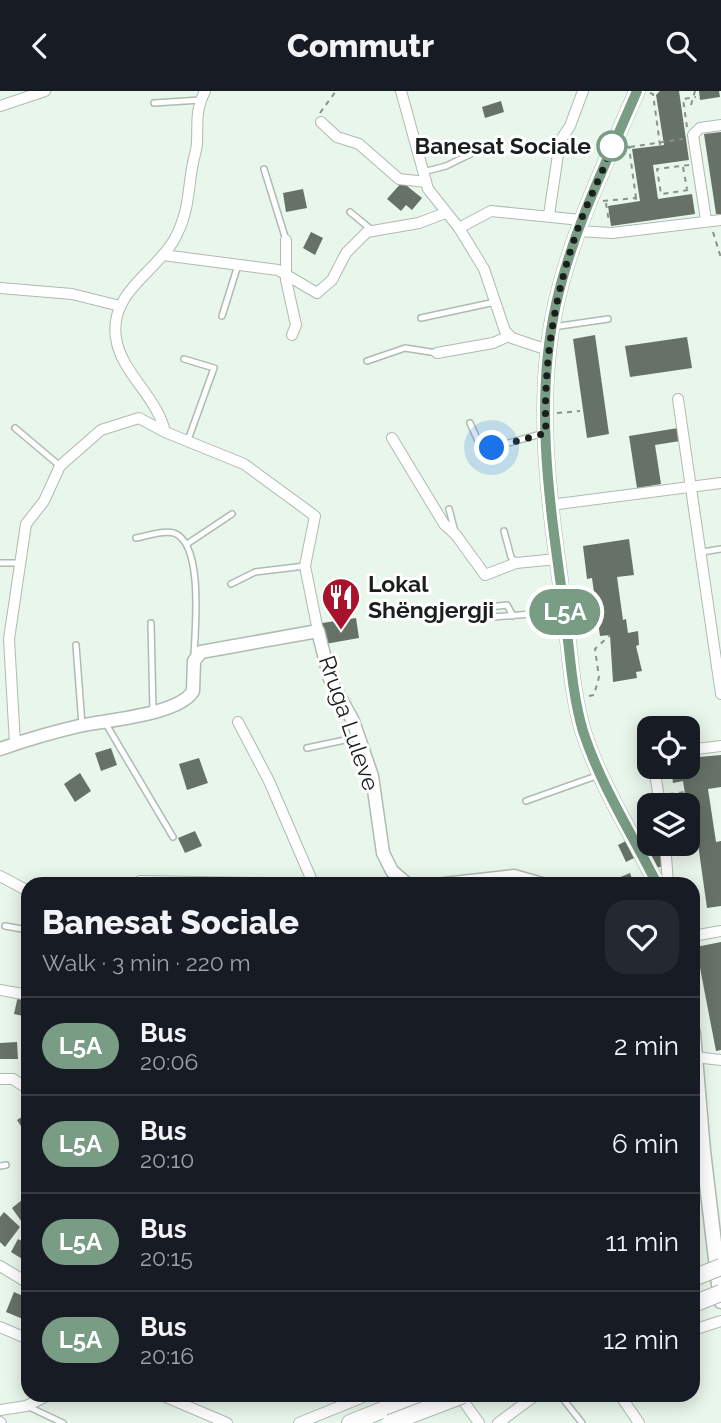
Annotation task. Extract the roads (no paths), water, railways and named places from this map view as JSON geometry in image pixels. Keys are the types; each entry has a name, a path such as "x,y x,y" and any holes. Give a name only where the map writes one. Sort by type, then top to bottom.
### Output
{"highway":[{"path":"700,1275 721,1267"},
{"path":"700,1284 721,1276"},
{"path":"700,1301 721,1293"},
{"path":"700,1309 721,1301"},
{"path":"349,1423 403,1402"},
{"path":"390,1423 443,1402"}],"main road":[{"path":"636,93 579,225 552,327 548,350 545,414 550,505 579,717 602,774 654,877"},
{"path":"700,1124 721,1301"}],"street":[{"path":"0,106 45,91"},
{"path":"401,91 424,177 484,269 509,336"},
{"path":"549,215 560,141 570,127 583,91"},
{"path":"165,432 159,412 118,346 116,327 120,306 126,295 173,241 188,207 197,142 197,107 203,95"},
{"path":"321,123 337,137 359,144 399,179 424,177"},
{"path":"459,228 491,211 549,215 612,233 713,220 693,135 700,128 721,125"},
{"path":"163,255 286,273 317,293 332,280 352,246 373,231 419,223 445,213"},
{"path":"286,240 286,273 295,316 292,335"},
{"path":"0,289 72,294 120,306"},
{"path":"437,353 493,343 509,336 548,350"},
{"path":"678,399 721,694"},
{"name":"Rruga Luleve","path":"60,466 91,437 114,425 139,418 165,432 244,464 315,516 305,566 318,631 330,679 359,737 372,776 383,853 392,871 399,877"},
{"path":"391,438 440,518 485,575 516,563 557,559"},
{"path":"15,744 9,639 19,563 26,524 44,501 60,466"},
{"path":"550,505 721,483"},
{"path":"0,749 82,726 153,711 191,695 194,661 201,652 318,631"},
{"path":"237,722 269,781 310,877"},
{"path":"700,749 721,746"},
{"path":"666,856 667,877"},
{"path":"0,876 21,887"},
{"path":"700,935 721,932"},
{"path":"0,990 21,994"},
{"path":"700,1058 721,1060"},
{"path":"0,1079 13,1080 21,1085"},
{"path":"0,1266 21,1279"},
{"path":"700,1328 721,1321"},
{"path":"0,1327 21,1336"},
{"path":"0,1410 34,1402"},
{"path":"185,1402 227,1423"},
{"path":"299,1423 352,1402"},
{"path":"466,1402 479,1423"},
{"path":"498,1423 526,1402"},
{"path":"626,1402 639,1423"}],"lane":[{"path":"154,103 203,95"},
{"path":"424,177 481,149"},
{"path":"264,169 286,240"},
{"path":"350,212 373,231"},
{"path":"222,316 238,265"},
{"path":"421,318 495,302"},
{"path":"552,327 608,319"},
{"path":"366,361 405,348 437,353"},
{"path":"184,359 214,368 188,440"},
{"path":"470,423 479,443 487,449 546,433"},
{"path":"15,428 60,466"},
{"path":"449,509 456,535"},
{"path":"187,544 232,514"},
{"path":"504,531 511,557 516,563"},
{"path":"136,538 167,532 175,534 187,544 194,571 194,661"},
{"path":"702,552 721,549"},
{"path":"0,563 19,563"},
{"path":"232,584 255,572 305,566"},
{"path":"513,616 507,605 480,608 476,616 477,618 513,616 565,612"},
{"path":"151,623 153,711"},
{"path":"76,645 82,726"},
{"path":"104,721 122,747 173,837"},
{"path":"307,748 359,737"},
{"path":"526,801 602,774"},
{"path":"5,926 21,929"},
{"path":"566,1402 582,1423"},
{"path":"26,1406 63,1423"}],"place":[{"name":"Banesat Sociale","path":"612,146"},
{"name":"Lokal Shëngjergji","path":"341,631"}]}
